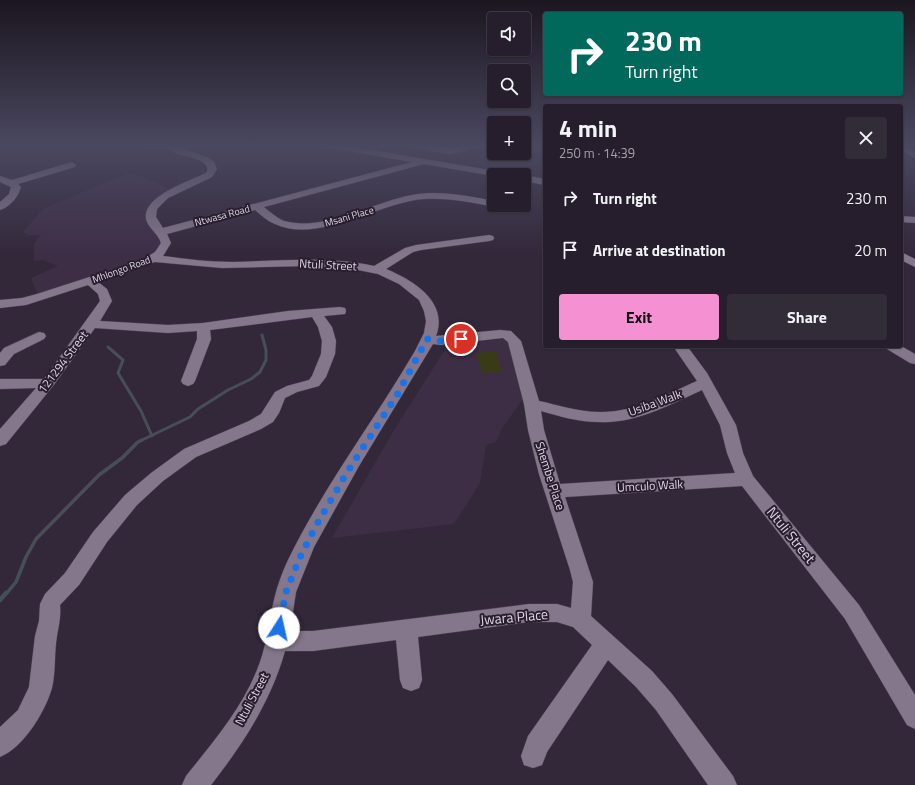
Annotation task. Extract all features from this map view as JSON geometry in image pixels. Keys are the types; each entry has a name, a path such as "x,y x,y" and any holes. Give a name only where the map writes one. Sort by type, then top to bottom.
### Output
{"street":[{"path":"0,207 14,195 16,187 8,182"},
{"path":"12,183 16,182"},
{"name":"Mhlongo Road","path":"0,304 22,302 90,281 146,262 153,258 163,250 166,243 165,237 153,222 151,215 153,207 168,194 195,182"},
{"name":"Ntwasa Road","path":"160,232 348,182"},
{"name":"Msani Place","path":"256,206 270,217 281,223 302,226 320,224 417,198 451,197 487,204"},
{"path":"903,219 915,220"},
{"path":"376,270 409,250 420,247 489,238"},
{"path":"903,256 914,264"},
{"name":"Ntuli Street","path":"153,258 212,265 341,264 376,270 406,283 422,296 430,309 433,322 427,339 397,395 342,480 300,557 286,592 277,642 264,680 249,709 218,755 195,785"},
{"name":"121294 Street","path":"0,440 48,383 106,301 103,291 90,281"},
{"path":"91,324 168,330 203,327 288,315 340,312"},
{"path":"0,745 26,718 40,688 44,664 46,636 50,620 50,604 52,600 72,578 100,537 131,500 157,477 190,453 255,425 267,418 272,413 275,402 280,396 292,389 314,383 319,377 328,354 329,341 325,327 316,313"},
{"path":"188,381 204,339 203,327"},
{"name":"Shembe Place","path":"427,339 441,341 506,334 514,341 532,404 536,430 548,474 583,582 580,620"},
{"path":"0,362 9,351 39,336"},
{"name":"Ntuli Street","path":"681,348 706,383 728,425 735,453 746,479 852,612 915,717"},
{"path":"895,348 915,360"},
{"path":"0,384 48,383"},
{"name":"Usiba Walk","path":"532,404 581,415 608,417 642,410 706,383"},
{"name":"Umculo Walk","path":"554,491 746,479"},
{"name":"Jwara Place","path":"277,642 314,640 529,613 557,613 580,620 605,645 644,679 664,702 724,785"},
{"path":"406,628 411,680"},
{"path":"533,756 537,745 605,645"}],"shaded area":[{"path":"108,182 153,182 174,191 151,215 165,237 153,258 41,297 37,292 31,278 58,266 43,260 34,261 34,244 41,235 28,235 23,232 43,209"},
{"path":"506,335 528,392 502,428 496,442 486,445 480,483 454,524 332,538 394,430 451,340"}],"green space":[{"path":"496,351 502,372 482,373 476,353"}],"waterway":[{"path":"152,435 190,417 198,409 228,390 251,379 260,372 266,360 266,350 262,335"},
{"path":"108,347 123,360 118,373 141,411 152,435"},
{"path":"140,441 152,435"},
{"path":"6,594 16,582 26,557 36,539 99,475 122,458 140,441"},
{"path":"0,600 6,593"}],"route":[{"path":"279,628 286,592 300,557 346,474 397,395 427,339 441,341 461,339"}]}
